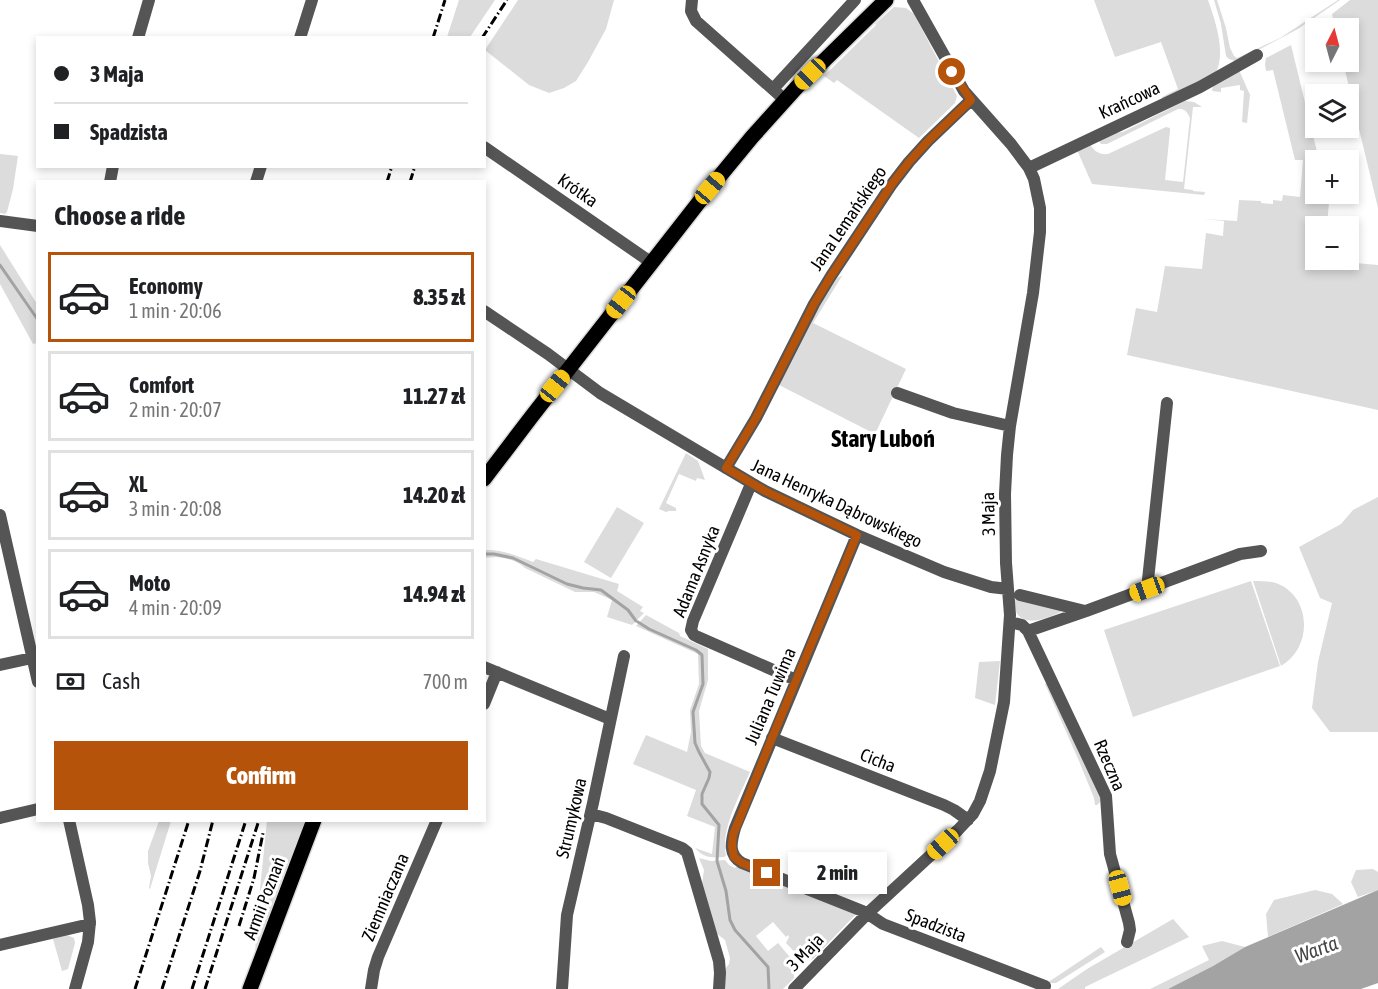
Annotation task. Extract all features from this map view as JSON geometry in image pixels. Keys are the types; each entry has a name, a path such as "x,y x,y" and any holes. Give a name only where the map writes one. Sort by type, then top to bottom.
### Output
{"main road":[{"path":"487,468 568,370 752,137 823,61 886,0"},
{"name":"Armii Poznań","path":"250,989 313,822"}],"street":[{"path":"139,36 149,0"},
{"path":"301,36 312,0"},
{"path":"692,0 691,11 696,21 785,100"},
{"path":"773,89 855,0"},
{"name":"3 Maja","path":"794,989 868,913 968,820 980,801 990,771 1004,702 1010,622 1005,494 1006,454 1033,293 1040,216 1037,193 1029,168 1011,144 971,100 952,72 913,0"},
{"name":"Krańcowa","path":"1029,168 1200,87 1257,55"},
{"name":"Jana Lemańskiego","path":"726,468 756,418 819,294 892,184 928,141 971,100"},
{"name":"Krótka","path":"486,148 652,263"},
{"path":"0,221 36,226"},
{"name":"Jana Henryka Dąbrowskiego","path":"486,312 600,393 751,484 857,535 944,572 991,587 1008,589"},
{"path":"897,393 953,413 1010,426"},
{"path":"1148,585 1167,403"},
{"name":"Adama Asnyka","path":"751,484 691,630 698,637 796,680"},
{"path":"0,515 36,674"},
{"name":"Juliana Tuwima","path":"748,866 734,857 732,841 735,828 857,535"},
{"path":"1010,622 1022,625 1028,631 1086,611 1148,585 1240,554 1261,551"},
{"path":"1020,595 1086,611"},
{"name":"Rzeczna","path":"1028,631 1106,796 1110,854 1129,923 1127,942"},
{"name":"Strumykowa","path":"562,989 567,915 624,656"},
{"path":"0,665 32,658"},
{"path":"486,668 610,719"},
{"path":"486,699 497,672"},
{"name":"Cicha","path":"772,738 944,805 968,820"},
{"path":"0,818 36,809"},
{"path":"591,814 682,848 687,852 719,961 719,989"},
{"path":"69,822 90,924 88,942 75,989"},
{"name":"Ziemniaczana","path":"371,989 376,963 436,822"},
{"name":"Spadzista","path":"748,866 868,913 884,924 1045,986"},
{"path":"0,945 90,924"}],"shaded area":[{"path":"459,0 495,0 471,36 447,36"},
{"path":"518,0 614,0 606,29 588,62 576,81 564,88 549,93 529,85 486,48"},
{"path":"1094,0 1208,0 1220,47 1220,57 1215,74 1163,99 1162,97 1178,89 1161,42 1115,57"},
{"path":"1214,0 1217,0 1230,48 1237,58 1280,38 1305,22 1298,29 1235,61 1226,56 1221,24"},
{"path":"1338,0 1340,0 1314,18 1311,18"},
{"path":"1350,0 1378,0 1378,208 1359,129 1359,84 1348,84 1345,72 1359,72 1359,18 1333,18 1332,14"},
{"path":"894,7 906,8 914,14 957,96 955,103 919,138 837,80 834,83 824,76"},
{"path":"1291,45 1305,102 1305,138 1314,138 1317,150 1305,150 1305,204 1329,204 1328,216 1305,216 1305,270 1359,270 1359,263 1378,265 1378,410 1127,355 1136,308 1157,312 1165,266 1202,269 1206,233 1223,236 1224,221 1203,219 1237,221 1239,200 1273,204 1273,200 1282,201 1283,195 1300,197 1303,160 1295,160 1273,70 1266,71 1266,58"},
{"path":"1239,70 1250,95 1247,123 1242,122 1244,91 1240,90 1240,85 1221,88 1221,92 1212,91 1213,86"},
{"path":"1185,101 1194,102 1202,107 1193,107 1184,189 1205,192 1204,195 1092,184 1077,150 1090,144 1097,152 1108,154 1166,127 1170,128 1170,131 1165,180 1183,182 1190,118 1184,110 1178,109 1107,144 1101,144 1098,140 1113,133 1123,132"},
{"path":"0,154 18,156 13,189 5,214 0,213"},
{"path":"0,245 36,302 36,343 33,344 0,284"},
{"path":"842,276 813,323 906,369 875,434 779,385 816,312 837,278"},
{"path":"686,453 698,461 705,480 697,478 696,481 679,474 666,503 676,508 676,511 666,512 659,509"},
{"path":"1378,497 1378,732 1330,732 1312,708 1318,662 1332,603 1320,598 1299,547 1341,524 1353,510"},
{"path":"617,507 644,523 611,578 584,562"},
{"path":"486,550 515,555 533,562 536,559 619,584 617,591 643,607 640,611 644,613 632,625 607,617 612,600 594,592 575,592 512,560 486,558"},
{"path":"1251,581 1280,666 1133,717 1104,630"},
{"path":"1253,581 1276,583 1288,590 1302,610 1304,623 1299,647 1281,666"},
{"path":"1015,591 1019,599 1061,609 1061,612 1039,620 1023,619 1016,610"},
{"path":"646,615 679,633 680,636 708,649 708,680 699,711 701,746 705,753 750,772 728,824 726,856 724,857 708,857 695,848 712,854 715,827 687,816 696,790 633,764 646,735 687,752 691,732 690,710 699,684 698,654 636,626"},
{"path":"1000,661 995,705 975,698 979,662"},
{"path":"1048,683 1101,797 1097,805 1095,805 1079,761 1045,684"},
{"path":"159,822 171,822 150,889 151,876 148,851"},
{"path":"267,822 308,822 255,961 256,927"},
{"path":"699,858 711,861 725,860 735,868 737,866 857,913 813,959 808,961 800,958 786,943 788,935 786,937 773,922 756,936 768,951 778,943 794,962 794,978 783,989 725,989 725,969 730,958 725,940 716,933 702,884 704,870"},
{"path":"1373,869 1378,872 1378,890 1358,897 1351,882 1356,870"},
{"path":"1315,890 1332,894 1343,904 1268,937 1266,914 1274,900"},
{"path":"1173,919 1189,937 1085,989 1058,989 1087,969"},
{"path":"67,935 74,938 75,943 68,969 62,971 53,939"},
{"path":"1222,941 1245,947 1168,989 1150,989 1209,960 1202,946"},
{"path":"1101,947 1105,952 1056,983 1047,983"}],"water":[{"name":"Warta","path":"1378,890 1378,983 1361,989 1168,989 1245,947"}],"waterway":[{"path":"0,265 36,317"},
{"path":"486,554 513,558 567,584 601,590 628,610 636,621"},
{"path":"638,622 702,655 703,684 693,712 695,743 710,772 702,794 702,804 719,825 717,861 726,891 730,920 735,930 768,967 769,989"}],"railway":[{"path":"434,36 445,0"},
{"path":"483,36 507,0"},
{"path":"388,180 391,168"},
{"path":"411,180 414,168"},
{"path":"135,989 188,822"},
{"path":"162,989 200,871 212,822"},
{"path":"192,989 245,822"},
{"path":"205,989 258,822"},
{"path":"239,926 254,878 263,833"}],"district":[{"name":"Stary Luboń","path":"883,438"}],"route":[{"path":"767,873 737,861 732,851 733,835 857,535 765,491 726,468 756,418 819,294 892,184 918,151 971,100 952,72"}]}
